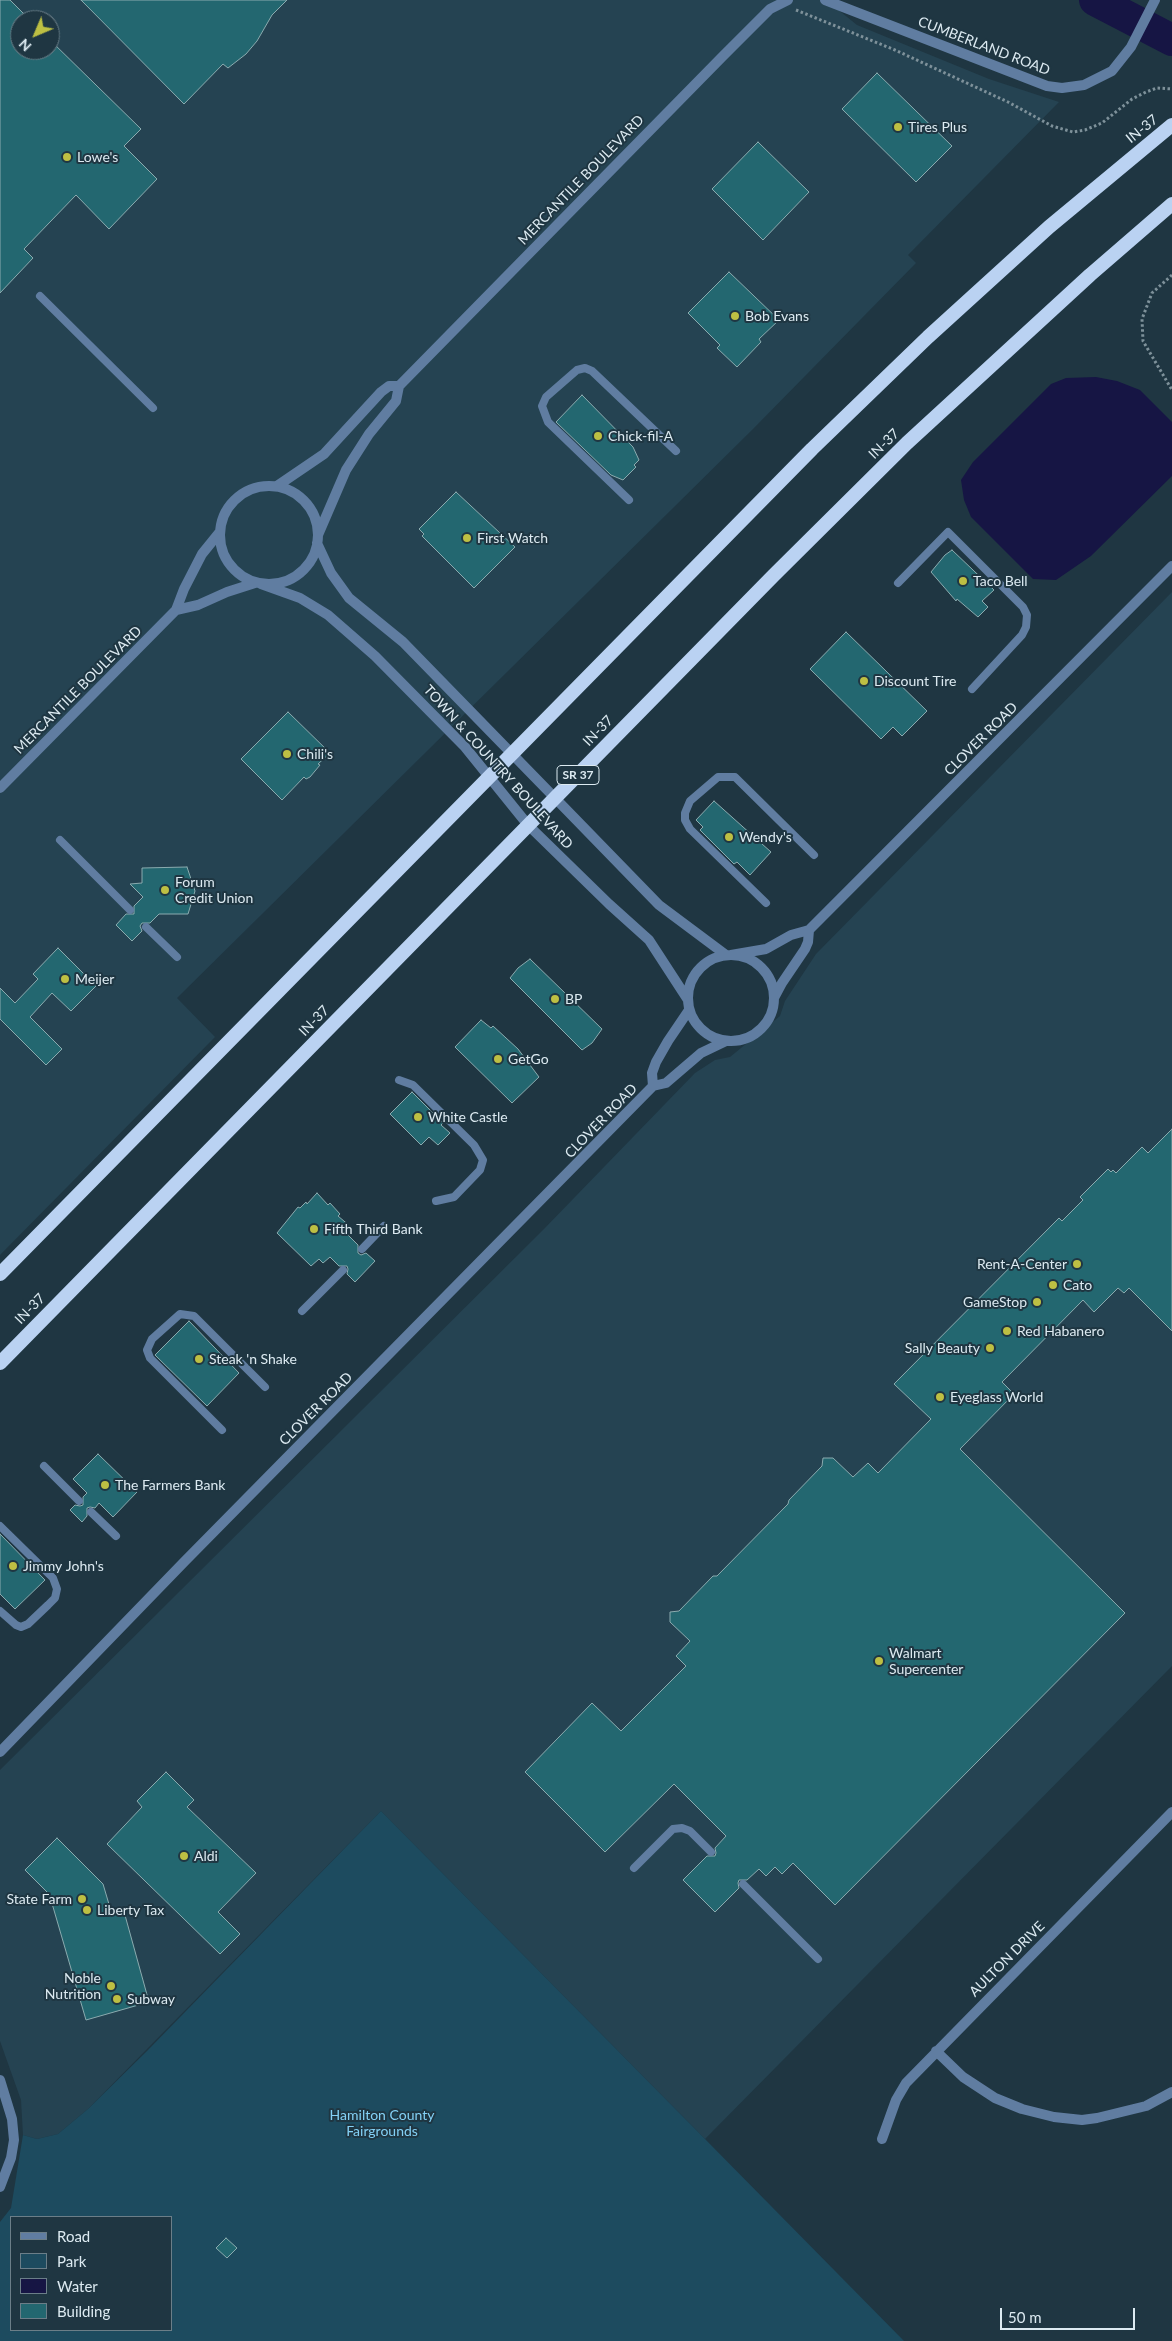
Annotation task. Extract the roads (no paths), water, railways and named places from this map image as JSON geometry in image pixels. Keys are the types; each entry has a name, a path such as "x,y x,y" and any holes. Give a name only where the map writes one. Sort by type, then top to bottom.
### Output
{"highway":[{"name":"IN-37","path":"0,1274 488,776 812,449 928,337 1049,227 1167,129"},
{"name":"IN-37","path":"0,1363 774,574 908,443 1090,275 1172,204"}],"street":[{"name":"CUMBERLAND ROAD","path":"825,0 1039,82 1062,88 1073,88 1097,80 1112,71 1131,47 1154,0"},
{"name":"MERCANTILE BOULEVARD","path":"317,539 346,470 369,434 396,401 399,386 675,103 770,9 784,2"},
{"name":"MERCANTILE BOULEVARD","path":"277,486 324,454 380,392 389,386 399,386"},
{"path":"277,486 299,496 309,507 315,521 317,539 310,562 300,573 288,580 275,584 258,583 240,576 228,564 222,549 219,533 227,508 239,496 254,488 277,486"},
{"name":"MERCANTILE BOULEVARD","path":"0,788 176,610 184,589 202,554 219,533"},
{"name":"TOWN & COUNTRY BOULEVARD","path":"317,539 331,572 349,598 403,642 659,905 729,955"},
{"name":"CLOVER ROAD","path":"729,955 766,949 791,935 809,930 1172,566"},
{"name":"TOWN & COUNTRY BOULEVARD","path":"258,583 300,598 328,615 350,634 465,747 528,825 649,940 689,1005"},
{"path":"176,610 198,605 227,592 258,583"},
{"name":"CLOVER ROAD","path":"774,998 805,949 809,930"},
{"path":"729,955 744,957 756,963 766,973 772,985 774,998 771,1014 764,1026 747,1038 726,1041 716,1039 703,1031 693,1020 689,1005 689,987 694,975 703,965 714,958 729,955"},
{"name":"CLOVER ROAD","path":"653,1086 652,1073 656,1062 689,1005"},
{"name":"CLOVER ROAD","path":"0,1752 185,1561 653,1086 666,1083 701,1053 726,1041"},
{"name":"AULTON DRIVE","path":"882,2139 896,2100 906,2083 1172,1812"},
{"path":"936,2051 964,2077 995,2098 1022,2109 1054,2117 1082,2120 1097,2118 1146,2106 1172,2092"},
{"path":"0,2080 12,2119 14,2140 11,2158 0,2187"}],"lane":[{"path":"40,296 153,408"},
{"path":"629,500 548,422 542,406 546,397 576,370 585,368 592,371 676,451"},
{"path":"898,583 948,532 1023,607 1027,615 1026,627 1022,635 972,689"},
{"path":"766,904 690,829 685,820 685,813 690,801 718,777 735,776 814,855"},
{"path":"60,840 130,910"},
{"path":"146,926 178,957"},
{"path":"399,1080 413,1086 474,1145 483,1160 480,1170 454,1197 436,1201"},
{"path":"362,1249 384,1226"},
{"path":"302,1311 343,1270"},
{"path":"222,1430 150,1358 147,1350 152,1339 180,1314 194,1316 265,1387"},
{"path":"44,1466 79,1501"},
{"path":"91,1512 116,1536"},
{"path":"0,1526 53,1578 57,1589 55,1598 28,1624 21,1627 0,1610"},
{"path":"634,1868 673,1829 682,1828 690,1831 711,1852"},
{"path":"743,1884 818,1960"}],"water":[{"path":"1096,377 1117,381 1140,390 1172,422 1172,476 1091,556 1056,580 1033,579 971,517 964,500 961,480 973,462 1051,384 1066,378"}],"waterway":[{"path":"1095,0 1172,40"}],"place":[{"name":"Tires Plus","path":"898,127"},
{"name":"Lowe's","path":"67,157"},
{"name":"Bob Evans","path":"735,316"},
{"name":"Chick-fil-A","path":"598,436"},
{"name":"First Watch","path":"467,538"},
{"name":"Taco Bell","path":"963,581"},
{"name":"Discount Tire","path":"864,681"},
{"name":"Chili's","path":"287,754"},
{"name":"Wendy's","path":"729,837"},
{"name":"Forum Credit Union","path":"165,890"},
{"name":"Meijer","path":"65,979"},
{"name":"BP","path":"555,999"},
{"name":"GetGo","path":"498,1059"},
{"name":"White Castle","path":"418,1117"},
{"name":"Fifth Third Bank","path":"314,1229"},
{"name":"Rent-A-Center","path":"1077,1264"},
{"name":"Cato","path":"1053,1285"},
{"name":"GameStop","path":"1037,1302"},
{"name":"Red Habanero","path":"1007,1331"},
{"name":"Sally Beauty","path":"990,1348"},
{"name":"Steak 'n Shake","path":"199,1359"},
{"name":"Eyeglass World","path":"940,1397"},
{"name":"The Farmers Bank","path":"105,1485"},
{"name":"Jimmy John's","path":"13,1566"},
{"name":"Walmart Supercenter","path":"879,1661"},
{"name":"Aldi","path":"184,1856"},
{"name":"State Farm","path":"82,1899"},
{"name":"Liberty Tax","path":"87,1910"},
{"name":"Noble Nutrition","path":"111,1986"},
{"name":"Subway","path":"117,1999"}],"park label":[{"name":"Hamilton County Fairgrounds","path":"382,2124"}]}
